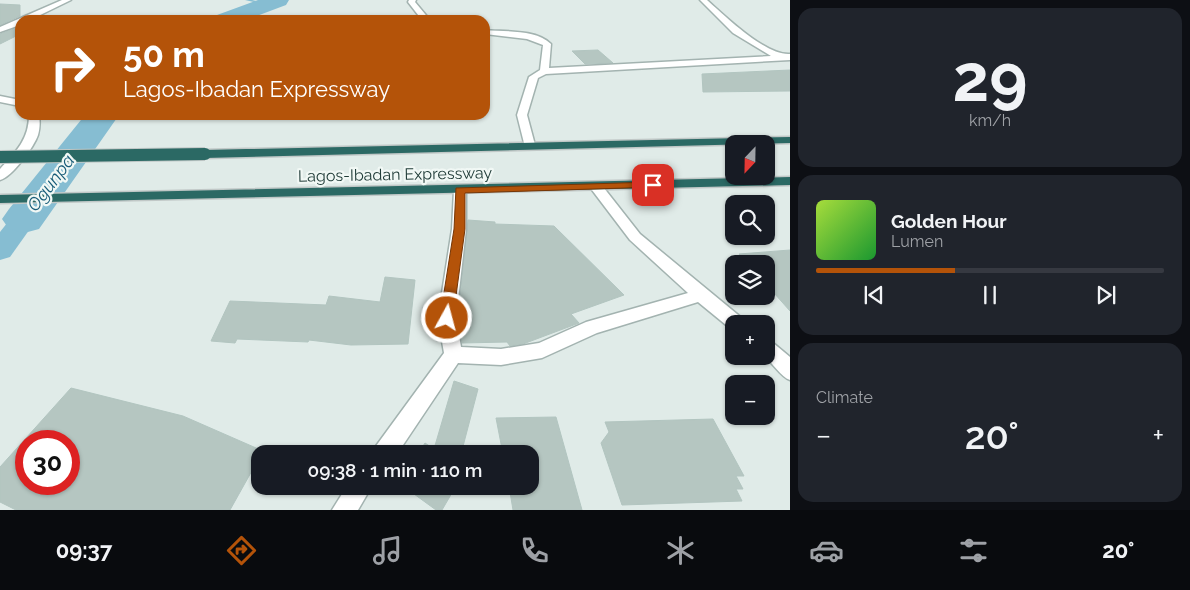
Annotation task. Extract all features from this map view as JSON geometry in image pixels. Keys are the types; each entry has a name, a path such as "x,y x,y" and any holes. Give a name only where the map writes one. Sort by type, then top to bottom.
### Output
{"highway":[{"name":"Lagos-Ibadan Expressway","path":"0,157 790,140"},
{"name":"Lagos-Ibadan Expressway","path":"0,199 157,197 790,181"}],"street":[{"path":"35,15 68,0"},
{"path":"413,0 411,2 422,15"},
{"path":"703,0 736,31 779,57"},
{"path":"0,30 15,24"},
{"path":"490,33 535,38 544,41 547,44 544,71"},
{"path":"529,146 522,115 534,77 544,71 790,57"},
{"path":"0,99 15,102"},
{"path":"0,176 31,140 36,126 35,120"},
{"path":"595,186 635,237 726,315"},
{"path":"390,445 453,355 447,318 460,229 460,190"},
{"path":"453,355 500,357 536,352 592,328 701,295"},
{"path":"775,354 787,363"},
{"path":"344,510 355,495"}],"building":[{"path":"0,4 20,5 20,15 15,15 15,18 0,25"},
{"path":"15,29 15,36 0,44 0,34"},
{"path":"598,50 613,63 585,64 572,51"},
{"path":"790,70 790,91 703,92 702,74"},
{"path":"468,220 495,222 495,224 554,226 624,295 571,314 579,323 523,344 510,346 507,342 462,343 458,318"},
{"path":"790,250 790,311 775,294 775,255 739,254"},
{"path":"385,277 415,280 408,344 351,345 309,340 308,342 237,339 235,343 211,341 230,301 326,305 329,296 380,302"},
{"path":"454,381 478,389 463,445 435,445"},
{"path":"71,388 183,416 251,446 251,472 230,510 16,510 0,502 0,467 15,450 15,495 80,495 80,430 33,430"},
{"path":"556,417 582,510 513,510 510,495 539,495 539,445 501,445 496,418"},
{"path":"713,419 744,476 736,476 743,489 736,489 742,501 622,505 601,443 609,432 605,422"},
{"path":"415,495 451,495 442,510 436,510"}],"waterway":[{"path":"247,0 267,4"},
{"name":"Ogunpa","path":"238,15 278,0"},
{"name":"Ogunpa","path":"24,219 98,120"},
{"name":"Ogunpa","path":"0,250 24,219"}],"route":[{"path":"447,318 460,229 460,190 653,185"}]}
